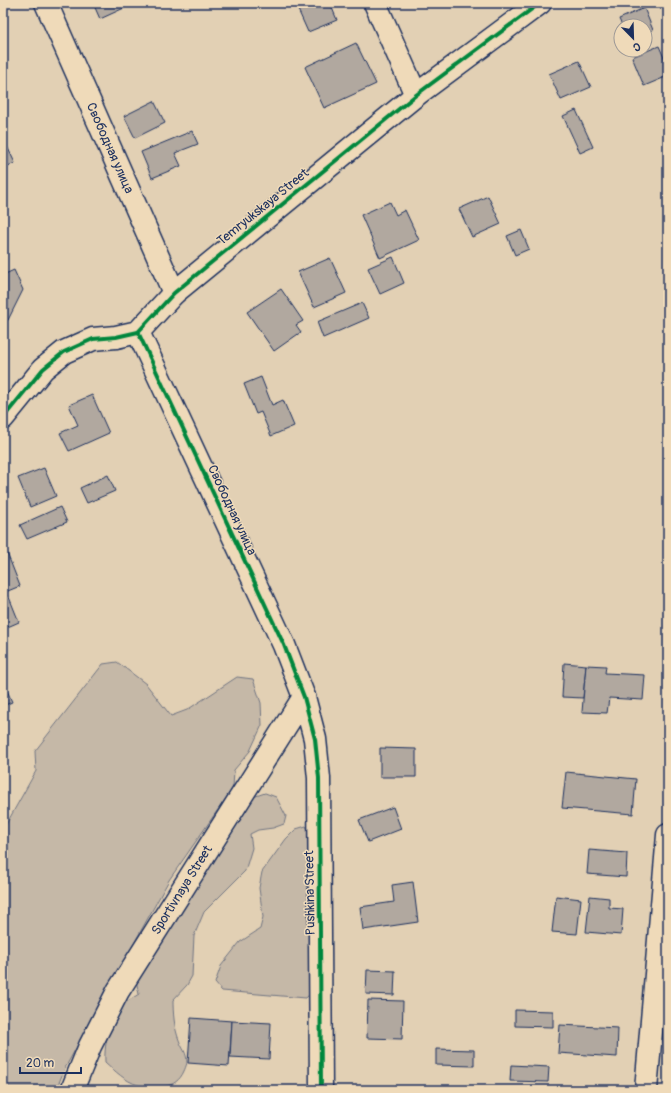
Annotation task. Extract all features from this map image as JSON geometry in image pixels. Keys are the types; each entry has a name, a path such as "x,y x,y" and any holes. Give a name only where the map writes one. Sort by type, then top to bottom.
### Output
{"street":[{"name":"Свободная улица","path":"46,3 174,293"},
{"path":"375,3 416,95"},
{"name":"Temryukskaya Street","path":"138,332 174,293 416,95 540,3"},
{"name":"Свободная улица","path":"138,332 284,645 304,697"},
{"path":"3,418 43,369 64,352 93,339 138,332"},
{"name":"Sportivnaya Street","path":"72,1090 90,1046 118,991 304,697"},
{"name":"Pushkina Street","path":"304,697 315,739 319,778 321,1090"},
{"path":"646,1090 668,835"}],"shaded area":[{"path":"117,662 146,684 171,716 187,710 237,677 253,679 261,703 262,725 250,751 234,770 233,788 169,880 65,1068 56,1090 3,1090 3,830 36,771 35,751 103,664"},
{"path":"265,793 276,797 286,816 284,824 273,828 258,830 250,834 252,848 245,871 204,912 194,936 192,976 187,985 173,1000 176,1030 187,1059 184,1070 176,1082 164,1087 151,1087 133,1083 120,1075 105,1062 107,1038 112,1022 120,1008 126,1002 139,994 135,976 253,797"},
{"path":"306,826 311,835 316,987 306,998 222,991 215,983 221,966 240,942 260,929 263,917 259,888 262,872 286,839 296,829"}],"building":[{"path":"93,3 135,3 100,19"},
{"path":"295,3 330,3 337,20 308,32"},
{"path":"644,8 648,18 621,18"},
{"path":"356,43 376,84 324,108 305,67"},
{"path":"659,46 668,67 668,76 644,86 632,58 653,58 653,48"},
{"path":"579,61 591,87 561,100 549,74"},
{"path":"154,101 165,123 135,138 124,116"},
{"path":"576,110 593,147 580,153 563,116"},
{"path":"192,131 198,144 175,153 181,166 152,178 141,152"},
{"path":"5,142 15,163 3,168 3,143"},
{"path":"488,196 501,224 472,237 459,209"},
{"path":"390,202 396,215 405,210 419,240 380,258 361,215"},
{"path":"521,230 529,249 515,255 507,236"},
{"path":"393,257 404,283 380,294 368,268"},
{"path":"330,258 346,293 314,307 298,272"},
{"path":"14,270 23,290 8,320 3,322 3,275"},
{"path":"281,289 303,321 296,325 301,332 274,351 247,312"},
{"path":"362,303 369,318 323,338 317,322"},
{"path":"261,377 272,405 283,400 294,426 271,436 261,412 256,414 244,384"},
{"path":"92,395 109,433 69,451 60,433 78,425 69,405"},
{"path":"44,468 56,496 30,507 18,478"},
{"path":"108,475 115,491 87,503 80,488"},
{"path":"60,507 67,522 27,539 20,525"},
{"path":"5,548 20,586 3,593 3,549"},
{"path":"9,597 19,622 3,629 3,600"},
{"path":"564,663 586,665 583,698 562,697"},
{"path":"586,665 606,666 605,673 645,675 643,700 609,698 607,713 582,712"},
{"path":"4,683 12,702 3,706 3,684"},
{"path":"380,748 416,749 416,777 380,777"},
{"path":"566,772 636,779 633,814 562,808"},
{"path":"393,807 401,829 368,842 359,820"},
{"path":"589,850 627,853 626,877 587,874"},
{"path":"413,882 418,922 363,930 360,907 394,902 392,885"},
{"path":"556,896 581,899 577,934 552,932"},
{"path":"590,896 609,898 609,908 623,909 621,935 586,932"},
{"path":"367,970 395,971 394,995 366,994"},
{"path":"368,1000 403,1001 402,1039 367,1038"},
{"path":"515,1010 553,1011 553,1027 515,1026"},
{"path":"191,1018 232,1021 229,1066 188,1063"},
{"path":"232,1021 271,1023 269,1059 230,1057"},
{"path":"560,1025 618,1028 617,1057 558,1053"},
{"path":"436,1049 474,1050 474,1066 436,1065"},
{"path":"511,1065 549,1067 548,1082 510,1081"}],"cycle path":[{"path":"3,418 43,369 64,352 93,339 116,337 138,332 174,293 416,95 540,3"},
{"path":"138,332 284,645 304,697 315,739 319,778 321,1090"}]}
